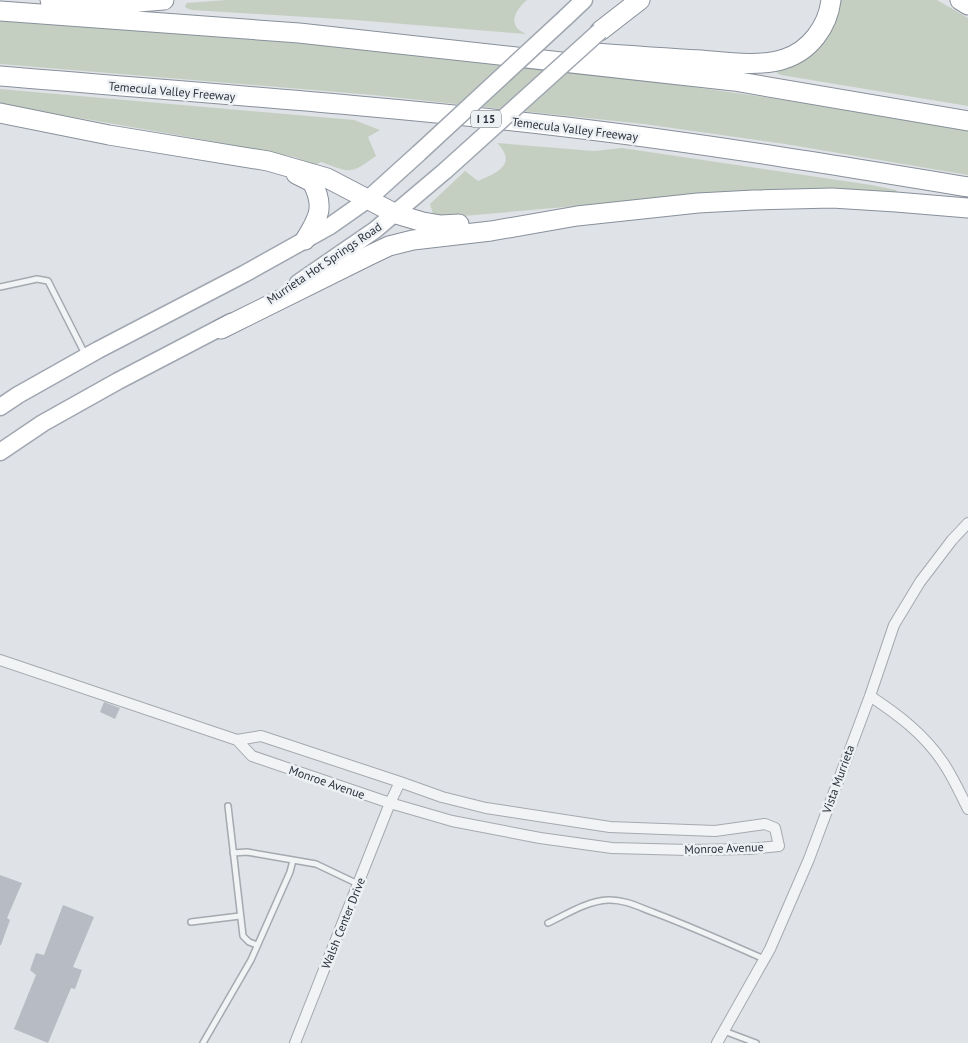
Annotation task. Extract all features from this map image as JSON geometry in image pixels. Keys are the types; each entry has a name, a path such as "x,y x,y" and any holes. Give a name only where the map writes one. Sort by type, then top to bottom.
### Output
{"highway":[{"path":"50,0 138,2 164,0"},
{"path":"600,31 640,0"},
{"path":"0,11 724,62 766,62 784,59 814,40 830,12 831,0"},
{"path":"960,0 968,5"},
{"path":"299,33 734,81 968,121"},
{"name":"Temecula Valley Freeway","path":"0,76 417,112 564,127 727,148 968,187"},
{"path":"0,114 109,135 268,161 327,178 396,214 441,225 577,216 689,204 764,200 842,199 968,208"},
{"path":"268,161 312,182 317,192 320,202 319,214 305,240"},
{"path":"221,329 388,246 413,240 492,231 577,216"}],"main road":[{"path":"0,407 86,356 330,226 366,200 419,153 584,0"},
{"name":"Murrieta Hot Springs Road","path":"0,452 43,423 118,381 221,329 340,256 396,214 600,31 631,0"}],"street":[{"name":"Vista Murrieta","path":"717,1043 764,959 809,859 894,626 920,582 968,522"},
{"name":"Monroe Avenue","path":"0,660 237,740 261,736 442,797 486,808 610,827 716,830 765,824 776,828 779,846 706,850 612,848 540,838 452,821 390,803 252,756 237,740"},
{"path":"870,696 897,714 922,736 943,761 968,809"},
{"name":"Walsh Center Drive","path":"295,1043 400,782"}],"lane":[{"path":"0,287 37,279 48,281 86,356"},
{"path":"228,806 243,936 249,942 257,945"},
{"path":"233,853 247,852 316,864 358,884"},
{"path":"203,1043 251,960 290,872 293,860"},
{"path":"548,922 589,903 611,900 624,901 764,959"},
{"path":"191,922 240,916"},
{"path":"724,1031 756,1043"}],"green space":[{"path":"227,0 527,0 514,18 516,27 526,34 355,20 192,10 185,6 187,3"},
{"path":"836,0 937,0 968,18 968,106 777,73 776,70"},
{"path":"0,18 365,49 486,62 728,92 848,110 968,131 968,175 785,144 644,124 373,95 0,64"},
{"path":"0,89 354,120 380,130 368,137 376,156 360,167 345,170 321,162 315,165 295,157 0,104"},
{"path":"497,143 594,151 622,148 871,185 896,190 897,193 645,200 464,216 445,217 433,214 430,204 465,171 478,181 492,175 502,167 506,157"}],"building":[{"path":"104,702 120,708 115,719 100,712"},
{"path":"0,875 22,883 7,918 10,920 1,945 0,945"},
{"path":"63,905 94,917 73,967 82,970 75,989 71,988 48,1043 14,1029 36,975 30,970 36,953 44,955"}]}
